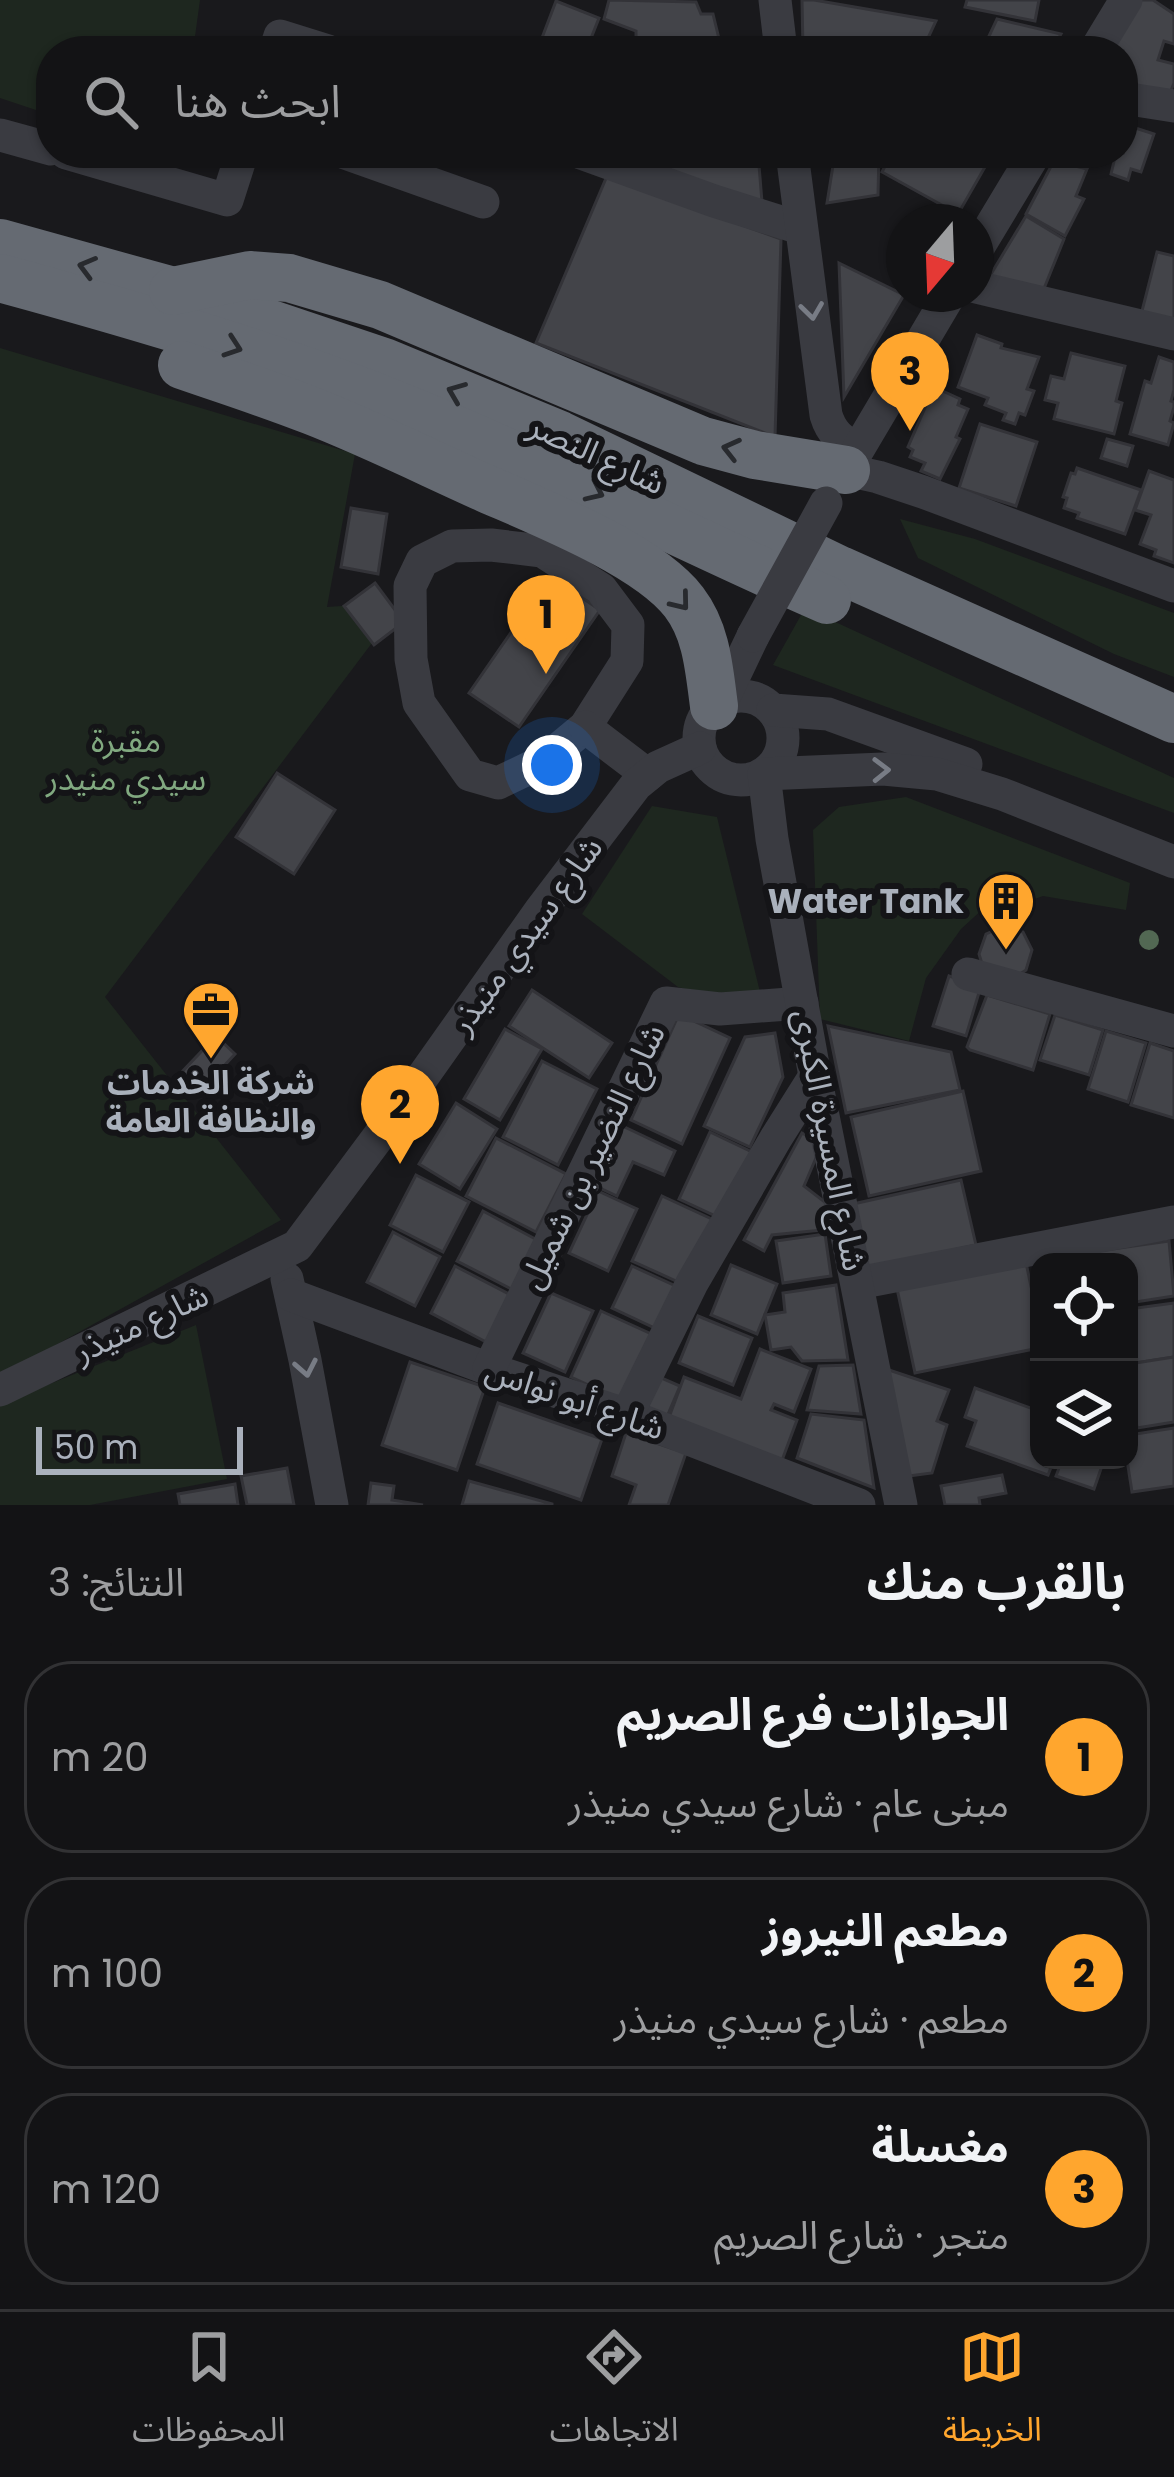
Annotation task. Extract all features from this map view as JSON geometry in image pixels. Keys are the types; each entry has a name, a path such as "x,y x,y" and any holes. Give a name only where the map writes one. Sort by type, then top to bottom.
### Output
{"highway":[{"name":"شارع النصر","path":"0,243 173,291 383,362 560,435 840,570 1174,719"},
{"path":"173,291 250,275 289,278 380,305 703,442 843,474"},
{"name":"شارع النصر","path":"0,278 160,322 359,391 522,458 819,596 1174,749"},
{"path":"0,310 101,336 314,412 554,518 631,559 682,600 700,628 709,665 733,712"}],"street":[{"path":"776,0 780,36"},
{"path":"1105,36 1126,0"},
{"path":"1138,100 1174,106"},
{"path":"0,134 36,145"},
{"path":"117,168 227,200 237,168"},
{"path":"387,168 483,202"},
{"path":"621,168 800,228"},
{"path":"794,168 826,415 841,440 843,474"},
{"path":"994,221 1026,168"},
{"path":"994,290 1174,334"},
{"path":"939,312 753,636 714,771 744,780 884,769 937,774 1174,862"},
{"path":"843,474 863,472 923,492 1174,586"},
{"path":"452,546 542,551 602,589 628,625 627,661 585,727 544,761 498,783 470,775 419,703 411,659 410,586 422,561 452,546"},
{"path":"733,712 809,711 841,718 1174,841"},
{"path":"733,712 783,733 782,748 764,775"},
{"name":"شارع سيدي منيذر","path":"281,1254 297,1246 636,785 733,712"},
{"path":"585,727 648,775"},
{"name":"شارع المسيرة الكبرى","path":"764,775 815,1076 901,1505"},
{"path":"968,974 1174,1030"},
{"name":"شارع النضير بن شميل","path":"489,1369 666,1003 720,1009 802,1003"},
{"path":"627,1415 692,1283 815,1076"},
{"path":"858,1283 1174,1222"},
{"path":"281,1254 332,1505"},
{"name":"شارع منيذر","path":"0,1390 281,1254"},
{"name":"شارع أبو نواس","path":"291,1295 627,1415 859,1505"}],"green space":[{"path":"0,0 200,0 195,36 36,36 36,110 0,98"},
{"name":"مقبرة سيدي منيدر","path":"0,348 355,454 327,607 356,605 378,635 105,997 281,1220 0,1376"},
{"path":"900,519 975,539 1174,613 1174,677 1114,654 918,558"},
{"path":"805,608 1174,778 1174,813 773,665"},
{"path":"906,797 1130,883 1126,910 1043,896 1021,904 985,907 961,929 926,978 909,1041 820,1019 813,830 839,807"},
{"path":"652,806 717,817 760,992 718,998 678,987 582,914"},
{"path":"196,1325 227,1479 90,1505 0,1505 0,1404"}],"building":[{"path":"609,0 696,2 701,14 713,14 718,36 636,36 636,31 604,19"},
{"path":"802,0 936,21 929,36 803,36"},
{"path":"967,0 1039,0 1035,21 965,7"},
{"path":"1139,0 1153,0 1174,14 1174,44 1164,41 1158,60 1174,64 1168,98 1138,91 1138,36 1119,36"},
{"path":"556,1 599,18 592,36 543,36"},
{"path":"997,19 1061,34 1060,36 989,36"},
{"path":"1138,129 1154,134 1141,172 1131,169 1128,180 1111,174 1112,168 1138,168"},
{"path":"653,168 759,168 762,202"},
{"path":"833,168 879,168 878,195 827,203"},
{"path":"884,168 984,168 964,204 940,204 882,172"},
{"path":"1050,168 1087,169 1076,196 1084,199 1065,236 1026,214"},
{"path":"607,176 781,239 775,437 536,343"},
{"path":"1026,216 1064,239 1041,296 994,281 994,269"},
{"path":"1157,252 1174,256 1174,328 1140,319"},
{"path":"839,263 886,286 886,312 894,312 844,397"},
{"path":"977,335 1002,344 1001,348 1039,357 1027,389 1034,391 1025,415 1019,413 1015,424 1003,420 1006,413 985,405 988,398 958,387"},
{"path":"1071,353 1125,366 1114,434 1054,419 1058,403 1045,400 1051,376 1064,379"},
{"path":"1159,357 1174,362 1170,421 1174,423 1168,445 1130,434 1145,381 1151,383"},
{"path":"934,387 960,399 958,405 968,409 956,437 960,439 940,479 921,471 925,463 910,457 913,450 908,447"},
{"path":"980,424 1037,442 1016,506 959,488"},
{"path":"1107,439 1133,446 1127,466 1101,458"},
{"path":"1077,468 1141,490 1125,534 1077,518 1079,513 1064,508 1067,498 1063,497"},
{"path":"1149,471 1174,480 1174,563 1154,556 1156,550 1140,544 1151,515 1135,510"},
{"path":"351,508 387,514 378,574 341,567"},
{"path":"550,576 600,610 519,727 469,693"},
{"path":"375,583 404,622 374,645 344,606"},
{"path":"277,773 335,810 294,874 236,837"},
{"name":"Water Tank","path":"1004,926 1023,932 1032,950 1026,970 1017,976 982,964 979,954 986,934"},
{"path":"949,976 981,986 966,1036 933,1026"},
{"path":"532,990 612,1043 589,1078 509,1026"},
{"path":"987,995 1050,1014 1033,1070 967,1047"},
{"path":"679,1014 730,1038 682,1144 631,1120"},
{"path":"1055,1015 1103,1030 1089,1075 1040,1060"},
{"path":"828,1026 951,1052 960,1090 846,1113"},
{"path":"505,1029 542,1049 500,1120 464,1099"},
{"path":"1106,1031 1146,1043 1128,1102 1088,1089"},
{"path":"775,1033 783,1077 750,1147 704,1126 745,1037"},
{"path":"216,1036 235,1054 199,1093 179,1075"},
{"path":"1150,1043 1174,1051 1174,1118 1131,1105"},
{"path":"542,1061 597,1089 558,1165 503,1137"},
{"path":"963,1091 981,1171 869,1196 851,1117"},
{"path":"456,1103 497,1129 460,1189 419,1164"},
{"path":"614,1122 675,1151 664,1175 633,1162 617,1196 587,1182"},
{"path":"710,1132 752,1152 722,1219 679,1199"},
{"path":"802,1133 822,1144 804,1186 830,1206 833,1229 772,1235 764,1251 744,1240"},
{"path":"496,1138 566,1174 536,1232 466,1196"},
{"path":"416,1175 469,1202 443,1252 390,1225"},
{"path":"961,1180 976,1245 859,1271 844,1206"},
{"path":"598,1191 637,1209 608,1271 569,1253"},
{"path":"662,1196 716,1221 687,1286 632,1261"},
{"path":"483,1211 541,1242 515,1291 457,1261"},
{"path":"393,1232 440,1257 415,1306 367,1282"},
{"path":"825,1234 831,1276 783,1283 776,1241"},
{"path":"1169,1241 1174,1296 1138,1302 1138,1253 1084,1253"},
{"path":"1025,1258 1030,1282 1030,1350 915,1373 896,1284"},
{"path":"731,1265 777,1284 757,1334 711,1315"},
{"path":"455,1266 513,1296 488,1343 431,1313"},
{"path":"632,1266 680,1288 661,1331 612,1308"},
{"path":"836,1285 848,1360 802,1361 791,1347 771,1350 765,1315 785,1312 783,1293"},
{"path":"551,1293 593,1311 565,1372 523,1353"},
{"path":"1174,1303 1174,1357 1138,1363 1138,1308"},
{"path":"601,1311 658,1337 628,1403 571,1377"},
{"path":"698,1316 752,1338 733,1385 679,1363"},
{"path":"760,1349 811,1369 794,1412 774,1404 771,1410 797,1420 781,1463 668,1420 684,1377 741,1399"},
{"path":"1174,1357 1174,1422 1138,1428 1138,1363"},
{"path":"410,1362 485,1387 457,1470 382,1445"},
{"path":"853,1365 861,1414 807,1410 819,1366"},
{"path":"877,1366 949,1390 937,1421 947,1425 932,1473 901,1477"},
{"path":"650,1373 680,1386 666,1419 636,1406"},
{"path":"975,1388 1030,1408 1030,1469 967,1446 976,1421 965,1417"},
{"path":"498,1403 602,1439 581,1500 477,1464"},
{"path":"811,1414 864,1420 874,1488 797,1458"},
{"path":"1174,1428 1174,1486 1132,1492 1128,1469 1138,1469 1138,1434"},
{"path":"626,1433 686,1453 668,1505 629,1505 636,1485 612,1476"},
{"path":"287,1468 294,1505 247,1505 241,1476"},
{"path":"1059,1469 1101,1469 1094,1489 1056,1476"},
{"path":"1002,1475 1006,1493 979,1498 980,1505 945,1505 941,1486"},
{"path":"469,1481 552,1504 552,1505 462,1505"},
{"path":"371,1483 394,1486 392,1500 423,1505 368,1505"},
{"path":"235,1484 238,1505 180,1505 178,1494"}],"place":[{"name":"مغسلة","path":"910,431"},
{"name":"الجوازات فرع الصريم","path":"546,674"},
{"name":"Water Tank","path":"1006,952"},
{"name":"شركة الخدمات والنظافة العامة","path":"211,1061"},
{"name":"مطعم النيروز","path":"400,1164"}]}
